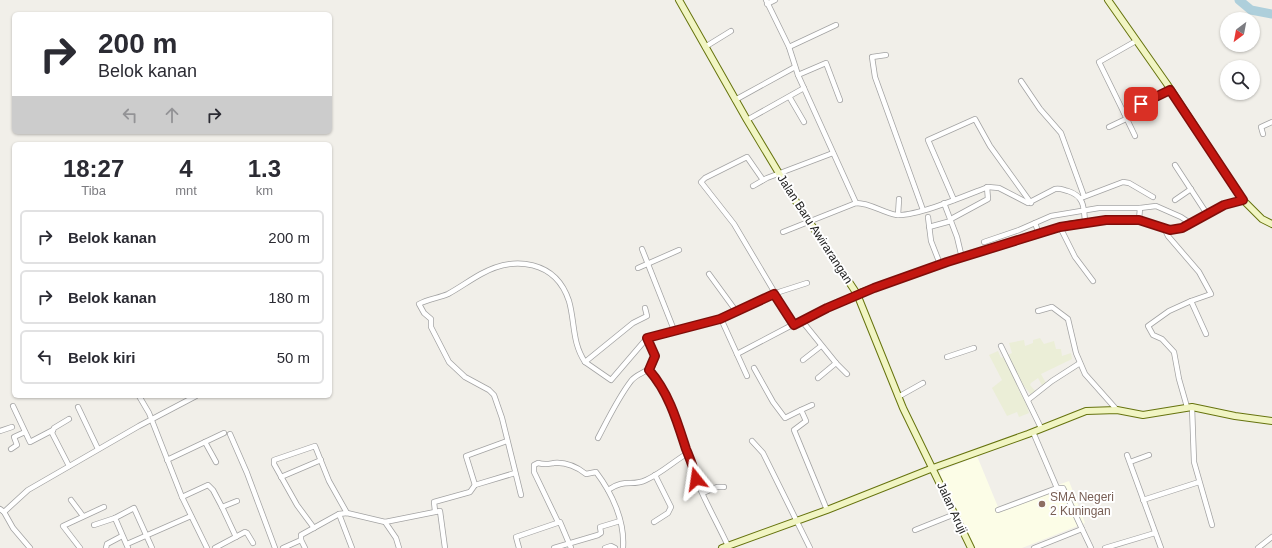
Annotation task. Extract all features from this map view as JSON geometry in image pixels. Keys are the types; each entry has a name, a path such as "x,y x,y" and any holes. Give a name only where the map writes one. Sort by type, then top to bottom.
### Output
{"street":[{"name":"Jalan Baru Awirarangan","path":"678,0 746,120 809,221 857,294 898,397 933,468"},
{"path":"775,0 766,2 789,47 798,75 856,203"},
{"path":"1108,0 1243,200 1262,219 1272,224"},
{"path":"789,47 836,26"},
{"path":"705,47 731,31"},
{"path":"1135,136 1099,62 1136,41"},
{"path":"886,55 872,57 875,77 923,210"},
{"path":"798,75 826,63 840,100"},
{"path":"735,100 795,67"},
{"path":"1021,81 1040,109 1061,133 1082,197 1085,222"},
{"path":"746,120 790,98 804,88"},
{"path":"1124,113 1170,90"},
{"path":"790,98 804,122"},
{"path":"1109,127 1126,119"},
{"path":"954,200 928,140 974,120 990,146 1031,203"},
{"path":"1264,134 1261,127 1272,122"},
{"path":"753,186 763,180 833,153"},
{"path":"763,180 747,157 705,178 701,182 734,224 774,295 794,325"},
{"path":"1175,165 1207,214"},
{"path":"1082,197 1123,182 1129,183 1153,197"},
{"path":"783,232 856,203 866,204 898,215 923,210 987,187 995,186 1028,203 1031,203 1051,191 1060,188 1076,193 1082,197"},
{"path":"929,227 951,220 988,199 987,187"},
{"path":"1175,200 1191,189"},
{"path":"898,215 899,200"},
{"path":"1165,230 1182,228 1224,205 1243,200"},
{"path":"944,203 951,220 962,257"},
{"path":"1005,239 1085,222 1140,214 1156,206 1181,217 1189,223"},
{"path":"737,354 857,294 940,262 962,257 1005,239 1051,216 1084,212 1099,208 1140,214 1165,230 1168,236 1199,272 1211,294 1168,311 1148,326 1154,335 1162,339 1174,352 1179,379 1190,407 1194,462 1212,525"},
{"path":"928,217 931,241 940,262"},
{"path":"1035,224 1038,232"},
{"path":"1060,227 1074,257 1092,281"},
{"path":"984,242 996,243"},
{"path":"642,249 674,330"},
{"path":"638,268 679,250"},
{"path":"521,494 502,418 494,396 489,390 474,383 454,368 443,354 431,327 431,319 424,313 420,307 420,304 446,295 482,273 516,263 529,263 549,272 564,292 569,301 578,352 585,362 611,380 614,379 648,340 674,330 720,319 774,295 807,283"},
{"path":"709,274 736,311"},
{"path":"1191,301 1206,334"},
{"path":"1038,312 1052,307 1068,319 1076,354 1085,374 1117,410"},
{"path":"585,362 633,323 647,316 645,308"},
{"path":"722,321 747,376"},
{"path":"802,321 821,346 847,374"},
{"path":"598,438 611,412 632,381 649,370 655,356 648,340"},
{"path":"803,360 821,346"},
{"path":"1001,346 1041,428"},
{"path":"947,357 974,348"},
{"path":"818,378 836,363"},
{"path":"1028,400 1052,381 1080,363"},
{"path":"754,368 773,402 785,418 812,405"},
{"path":"649,370 658,380 674,410 703,493 730,546 1086,411 1117,410 1143,415 1190,407 1235,416 1272,421"},
{"path":"898,397 923,383"},
{"path":"140,398 152,419 182,497 207,548"},
{"path":"30,548 13,528 2,511 28,490 98,449 192,398"},
{"path":"13,406 29,441 32,442 69,419"},
{"path":"78,407 98,449"},
{"path":"801,410 806,421 794,430 827,510"},
{"path":"0,431 12,427"},
{"path":"53,430 52,432 69,466"},
{"path":"11,449 17,445 14,437 25,432"},
{"path":"1033,432 1058,488"},
{"path":"167,460 224,433"},
{"path":"230,434 247,473 275,548"},
{"path":"476,485 466,456 507,440"},
{"path":"752,440 763,453 810,548"},
{"path":"205,442 216,462"},
{"path":"314,528 296,505 274,464 274,460 315,446 329,481 347,513"},
{"path":"608,490 623,482 639,482 655,475 674,464 679,458 688,453"},
{"path":"1127,455 1161,548"},
{"path":"1130,462 1149,455"},
{"path":"281,477 321,460"},
{"path":"570,546 561,522 558,522 534,472 534,465 538,463 545,465 562,463 580,469 586,474 596,472 608,490 617,508 624,537 622,548"},
{"name":"Jalan Aruji","path":"933,468 971,548"},
{"path":"435,511 434,502 470,492 476,485 515,473"},
{"path":"654,522 668,513 671,507 655,475"},
{"path":"1143,500 1199,482"},
{"path":"182,497 208,485 213,490 236,537"},
{"path":"703,493 716,487 724,487"},
{"path":"998,510 1058,488 1063,488 1091,548"},
{"path":"71,500 83,516"},
{"path":"222,508 237,501"},
{"path":"80,548 63,526 104,507"},
{"path":"94,525 115,518 134,508 152,548"},
{"path":"385,522 440,511 445,548"},
{"path":"305,548 301,540 301,535 339,514 347,513 376,518 385,522 396,538 399,548"},
{"path":"339,514 352,548"},
{"path":"915,530 955,514"},
{"path":"115,518 127,546 191,516"},
{"path":"554,548 570,546 598,535 602,533 600,527 620,521"},
{"path":"519,548 516,538 558,522"},
{"path":"1034,548 1082,529"},
{"path":"215,548 246,532 253,542"},
{"path":"1105,548 1155,533"},
{"path":"106,548 107,544 122,536"},
{"path":"1258,548 1272,536"},
{"path":"283,548 301,540"},
{"path":"605,548 611,546 615,548"}],"shaded area":[{"path":"1040,338 1044,344 1054,341 1056,349 1061,349 1062,356 1071,353 1072,359 1041,374 1047,385 1043,387 1038,378 1031,383 1030,385 1037,393 1032,396 1024,386 1019,391 1026,402 1029,413 1019,417 1017,412 1007,416 992,388 1002,380 989,355 998,351 1001,358 1012,353 1009,343 1024,340 1025,346 1033,343 1033,340"},
{"name":"SMA Negeri 2 Kuningan","path":"977,456 998,507 1069,481 1085,523 1022,548 972,548 939,472"}],"waterway":[{"path":"1239,0 1251,10 1272,14"}],"place":[{"name":"SMA Negeri 2 Kuningan","path":"1042,504"}],"route":[{"path":"696,479 692,462 674,410 658,380 649,370 655,356 647,338 720,319 774,294 794,325 857,294 947,262 1060,227 1106,220 1139,220 1165,230 1170,230 1182,228 1224,205 1243,200 1170,90 1141,104"}]}
